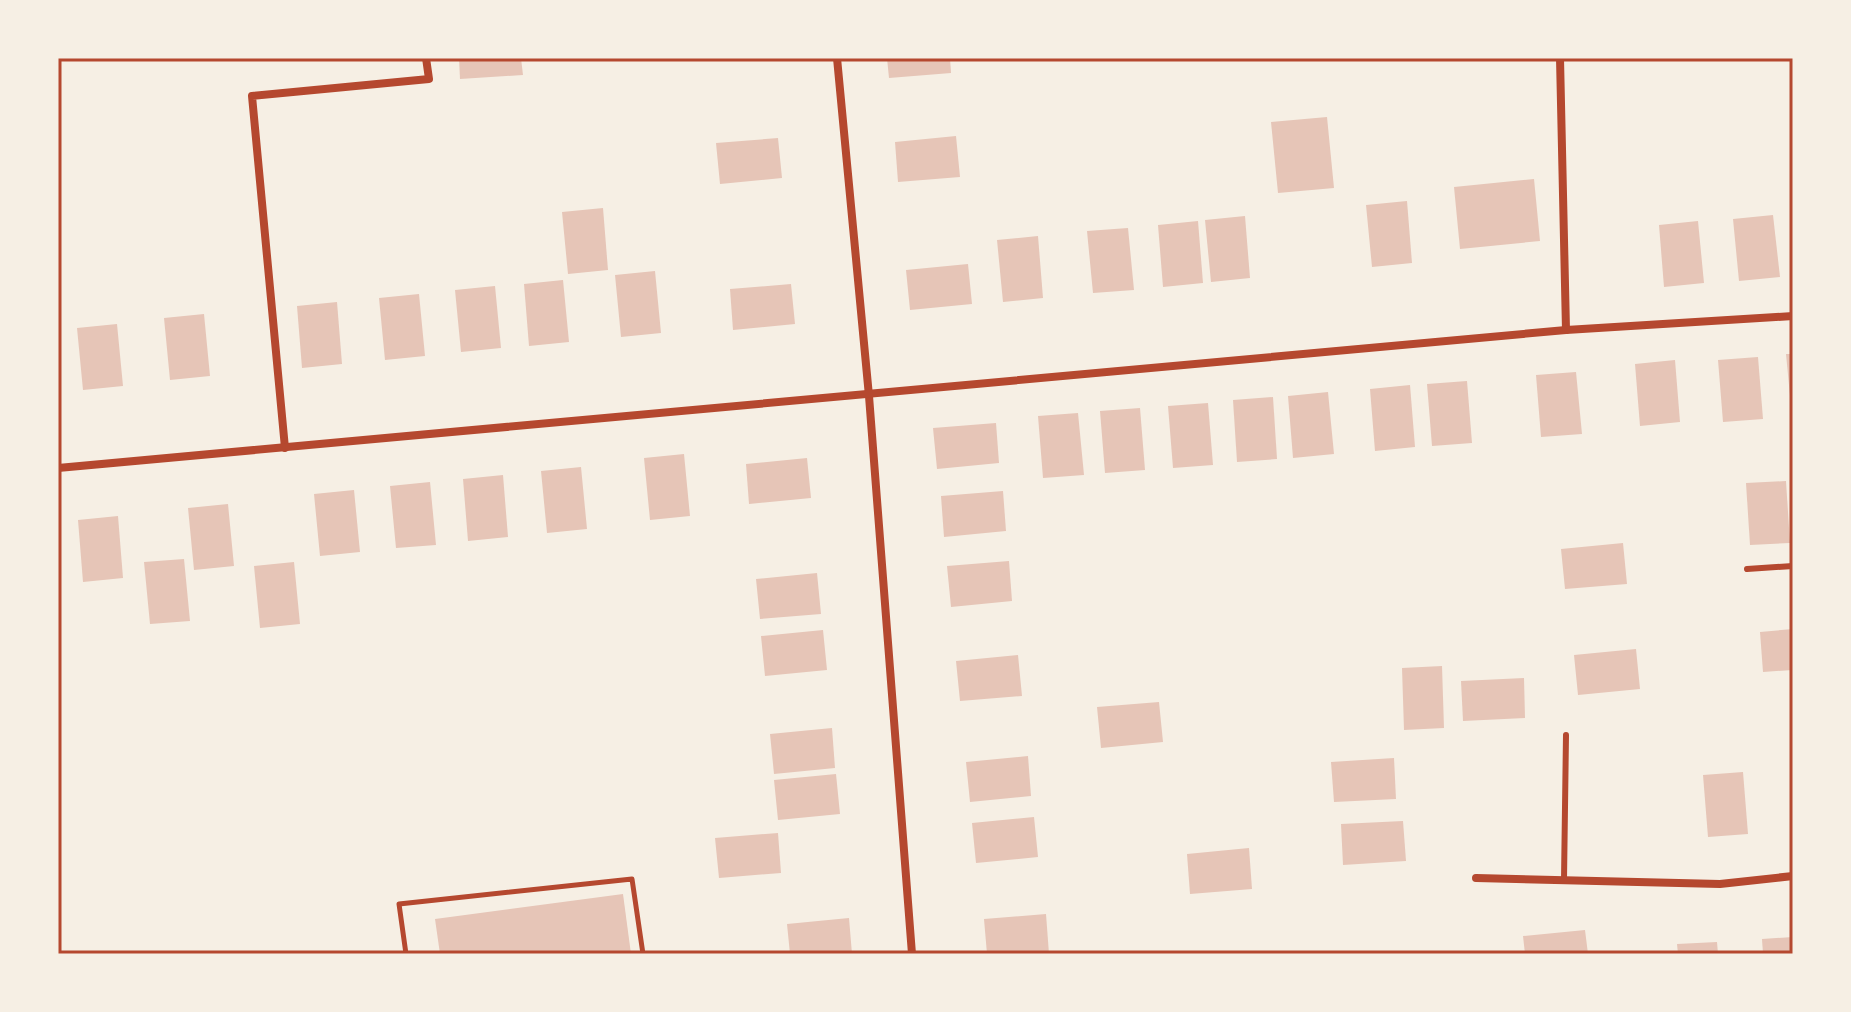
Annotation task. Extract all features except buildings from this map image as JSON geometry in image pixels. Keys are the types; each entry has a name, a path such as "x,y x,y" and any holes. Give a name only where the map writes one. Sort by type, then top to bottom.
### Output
{"street":[{"path":"285,448 252,96 429,79 426,58"},
{"path":"837,58 869,396 912,954"},
{"path":"1560,58 1566,330"},
{"path":"58,468 1566,330 1793,316"},
{"path":"1476,878 1720,884 1793,876"}],"lane":[{"path":"1747,569 1793,566"},
{"path":"1564,880 1566,735"}],"path":[{"path":"406,954 399,904 632,879 643,954"}]}
